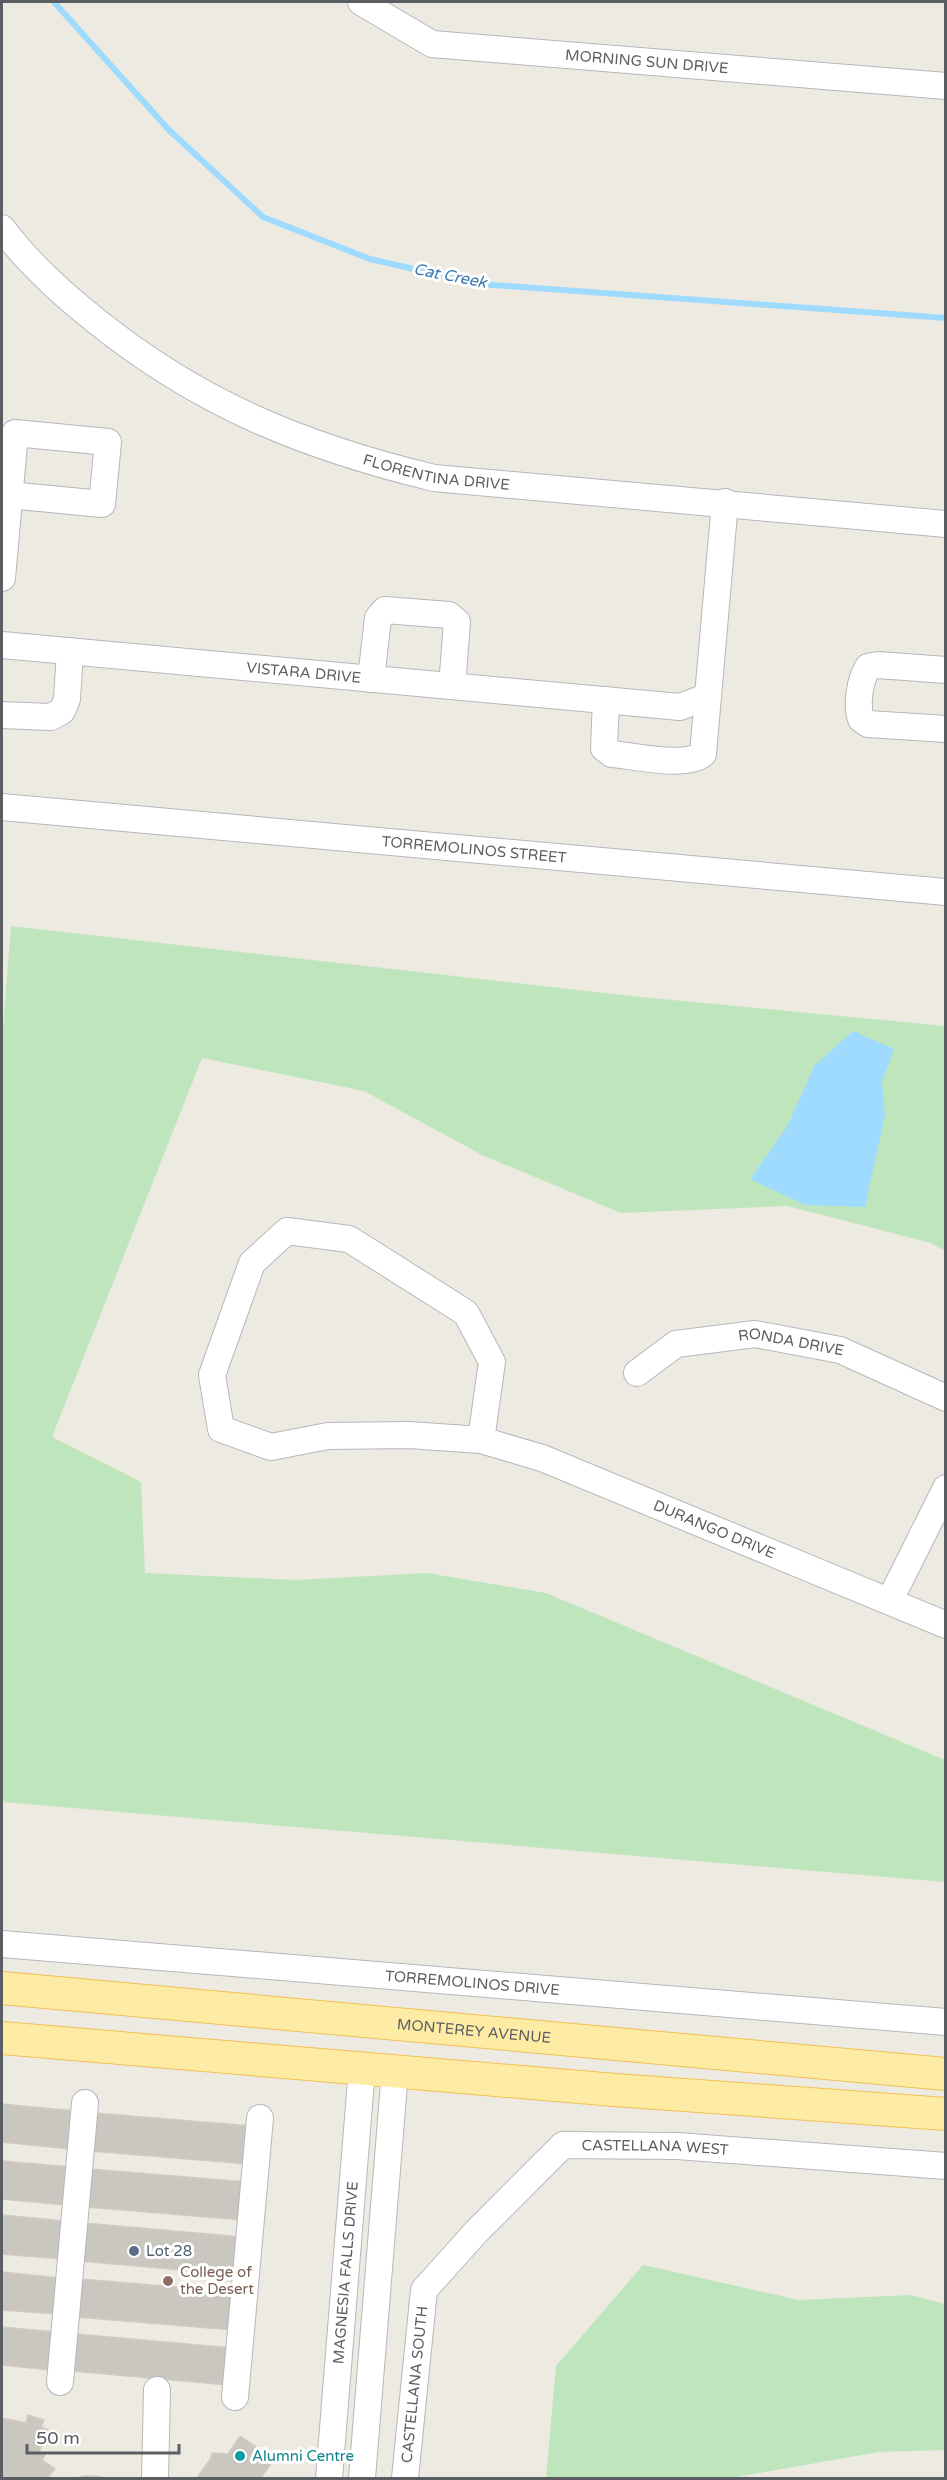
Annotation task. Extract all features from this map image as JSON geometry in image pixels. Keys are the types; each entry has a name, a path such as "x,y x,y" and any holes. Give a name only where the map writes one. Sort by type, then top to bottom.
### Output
{"main road":[{"name":"MONTEREY AVENUE","path":"2,1988 945,2074"},
{"path":"2,2038 615,2090 945,2114"},
{"path":"362,2068 367,2059 378,2053 397,2052 629,2071 680,2070 738,2056"}],"street":[{"name":"MORNING SUN DRIVE","path":"361,2 432,44 945,86"},
{"name":"FLORENTINA DRIVE","path":"2,228 63,294 130,348 201,394 275,429 360,460 434,478 725,502 945,524"},
{"path":"2,578 9,495"},
{"path":"606,700 604,748 612,754 680,761 697,759 703,754 725,502"},
{"path":"371,679 378,618 385,610 450,615 457,622 452,686"},
{"name":"VISTARA DRIVE","path":"2,645 680,707 708,696"},
{"path":"2,715 51,717 62,711 67,699 70,651"},
{"path":"945,670 878,665 868,667 863,676 859,712 861,719 868,724 945,729"},
{"name":"TORREMOLINOS STREET","path":"2,807 945,892"},
{"name":"DURANGO DRIVE","path":"481,1440 492,1362 466,1313 349,1239 287,1231 252,1263 212,1375 221,1429 271,1447 328,1436 409,1435 481,1440 542,1458 890,1600 945,1625"},
{"name":"RONDA DRIVE","path":"637,1372 676,1344 755,1334 840,1350 945,1398"},
{"path":"890,1600 945,1488"},
{"name":"TORREMOLINOS DRIVE","path":"2,1944 945,2022"},
{"name":"MAGNESIA FALLS DRIVE","path":"329,2478 362,2068"},
{"name":"MAGNESIA FALLS DRIVE","path":"362,2478 394,2071"},
{"path":"60,2382 85,2103"},
{"path":"235,2397 260,2118"},
{"name":"CASTELLANA WEST","path":"424,2290 477,2231 563,2145 677,2146 945,2166"},
{"name":"CASTELLANA SOUTH","path":"405,2478 424,2290"},
{"path":"155,2478 157,2390"}],"green space":[{"path":"11,926 631,996 945,1026 945,1251 931,1243 787,1206 621,1213 482,1155 364,1091 202,1058 52,1437 141,1482 145,1573 295,1580 427,1573 546,1593 945,1760 945,1882 2,1802 2,1041"},
{"path":"643,2265 799,2300 911,2295 945,2304 945,2450 879,2452 731,2478 546,2478 556,2366"}],"water":[{"path":"853,1031 894,1049 882,1082 885,1115 865,1207 805,1205 750,1179 788,1125 814,1066"}],"building":[{"path":"2,2104 74,2111 70,2149 2,2142"},
{"path":"94,2113 251,2126 248,2164 91,2151"},
{"path":"2,2161 70,2167 66,2205 2,2199"},
{"path":"90,2169 246,2182 243,2220 87,2207"},
{"path":"2,2215 64,2221 61,2259 2,2254"},
{"path":"84,2223 241,2237 237,2275 81,2261"},
{"path":"2,2272 59,2278 56,2314 2,2310"},
{"path":"80,2279 236,2292 233,2330 77,2317"},
{"path":"2,2327 54,2332 51,2370 2,2365"},
{"path":"76,2334 231,2348 228,2385 73,2371"},
{"path":"28,2415 44,2420 41,2427 48,2430 39,2452 45,2455 42,2460 55,2469 47,2478 2,2478 2,2418 26,2423"},
{"name":"Alumni Centre","path":"240,2436 274,2459 261,2478 197,2478 212,2453 228,2454"},
{"path":"96,2476 106,2478 78,2478"}],"waterway":[{"name":"Cat Creek","path":"54,2 169,130 263,217 370,259 479,284 946,318"}],"place":[{"name":"Lot 28","path":"134,2251"},
{"name":"College of the Desert","path":"168,2281"},
{"name":"Alumni Centre","path":"240,2456"}]}
